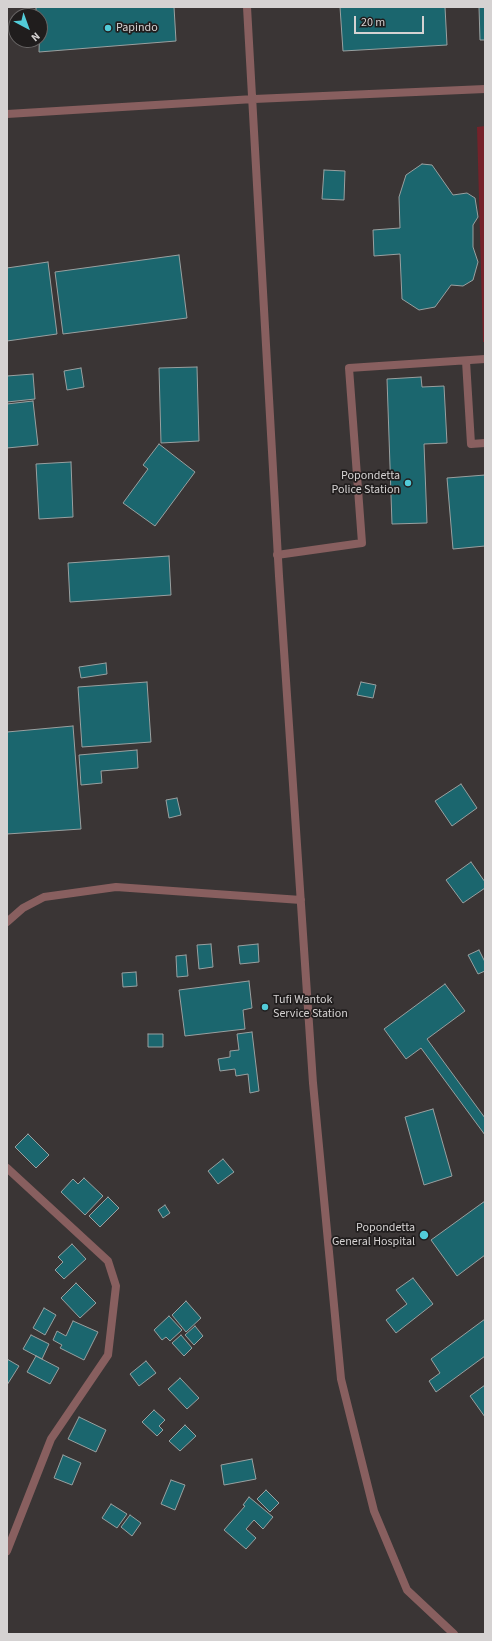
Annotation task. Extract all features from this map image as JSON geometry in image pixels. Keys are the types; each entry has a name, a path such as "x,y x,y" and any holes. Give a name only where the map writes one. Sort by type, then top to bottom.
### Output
{"street":[{"path":"247,7 254,99 278,555 313,1083 341,1379 374,1511 406,1590 454,1634"},
{"path":"7,114 254,99 485,89"},
{"path":"278,555 362,543 349,368 485,359"},
{"path":"466,361 471,444 485,443"},
{"path":"7,922 23,908 44,897 116,887 301,900"},
{"path":"7,1168 108,1261 116,1286 108,1355 51,1439 7,1551"}],"shaded area":[{"path":"485,126 485,342 483,342 477,127"}],"building":[{"name":"Papindo","path":"174,7 176,41 39,52 39,48 48,48 48,8 36,8"},
{"path":"340,7 445,7 447,45 343,51"},
{"path":"479,7 485,7 485,40 480,40"},
{"path":"422,164 432,165 453,195 467,193 475,198 478,217 473,225 473,247 478,262 473,280 463,286 451,285 435,307 419,310 402,299 400,254 374,256 373,230 400,228 399,197 406,175"},
{"path":"324,170 345,171 344,200 322,199"},
{"path":"179,255 187,318 63,334 55,272"},
{"path":"48,262 57,334 7,341 7,268"},
{"path":"197,367 199,441 161,443 159,368"},
{"path":"81,368 84,387 67,390 64,371"},
{"path":"33,374 35,399 7,402 7,376"},
{"name":"Popondetta Police Station","path":"421,377 422,387 444,386 447,443 424,444 427,523 392,524 387,379"},
{"path":"33,401 38,445 7,448 7,404"},
{"path":"159,444 195,472 155,526 123,503 148,469 143,465"},
{"path":"71,462 73,517 39,519 36,464"},
{"path":"485,475 485,546 453,549 447,478"},
{"path":"169,556 171,595 70,602 68,563"},
{"path":"106,663 107,674 81,678 79,667"},
{"path":"147,682 151,742 82,747 78,687"},
{"path":"361,682 376,685 373,698 357,695"},
{"path":"73,726 81,829 7,834 7,732"},
{"path":"137,750 138,768 101,771 102,783 81,785 79,755"},
{"path":"461,784 477,808 452,826 435,801"},
{"path":"177,798 181,815 169,818 166,800"},
{"path":"471,862 485,882 485,888 463,903 446,880"},
{"path":"211,944 213,967 199,969 197,945"},
{"path":"258,944 259,962 240,964 238,946"},
{"path":"479,950 485,962 485,971 478,974 468,955"},
{"path":"186,955 188,976 177,977 176,956"},
{"path":"136,972 137,986 123,987 122,973"},
{"path":"249,981 252,1008 243,1010 245,1029 185,1036 179,990"},
{"path":"445,984 465,1011 427,1039 485,1118 485,1135 421,1048 406,1059 384,1029"},
{"path":"252,1032 259,1091 250,1093 248,1074 236,1076 235,1069 220,1071 218,1059 230,1057 230,1051 239,1050 237,1034"},
{"path":"148,1034 163,1034 163,1047 148,1047"},
{"path":"433,1109 452,1176 424,1185 405,1117"},
{"path":"28,1134 49,1155 36,1168 15,1147"},
{"path":"223,1159 234,1172 218,1184 208,1171"},
{"path":"84,1178 103,1196 85,1215 61,1192 73,1179 78,1184"},
{"path":"108,1197 119,1208 100,1227 89,1216"},
{"path":"485,1201 485,1255 457,1276 431,1240"},
{"path":"165,1205 170,1213 163,1218 158,1210"},
{"path":"72,1244 86,1259 64,1279 55,1270 63,1262 58,1257"},
{"path":"413,1278 433,1304 396,1333 386,1320 407,1304 396,1290"},
{"path":"76,1283 96,1303 80,1318 61,1298"},
{"path":"186,1301 201,1318 186,1332 172,1315"},
{"path":"44,1308 56,1315 45,1335 33,1328"},
{"path":"169,1316 182,1330 170,1341 166,1337 162,1340 154,1330"},
{"path":"485,1319 485,1356 436,1392 429,1381 440,1373 431,1359"},
{"path":"73,1321 98,1332 84,1360 60,1348 62,1345 53,1340 57,1331 66,1336"},
{"path":"195,1326 203,1336 194,1345 185,1335"},
{"path":"31,1335 49,1344 42,1359 23,1349"},
{"path":"181,1335 192,1348 184,1356 172,1343"},
{"path":"36,1356 59,1368 50,1384 27,1372"},
{"path":"7,1359 19,1366 7,1385"},
{"path":"146,1361 156,1373 139,1386 130,1374"},
{"path":"180,1378 199,1398 187,1409 168,1389"},
{"path":"485,1385 485,1417 470,1396"},
{"path":"154,1410 165,1420 159,1426 163,1430 157,1436 142,1422"},
{"path":"79,1417 106,1430 96,1452 68,1439"},
{"path":"185,1425 196,1436 180,1451 169,1441"},
{"path":"63,1455 81,1463 72,1485 54,1478"},
{"path":"252,1459 256,1479 224,1485 221,1465"},
{"path":"171,1480 185,1485 175,1510 161,1504"},
{"path":"266,1490 279,1503 270,1512 257,1499"},
{"path":"249,1497 273,1517 263,1529 254,1520 246,1529 256,1538 246,1549 224,1530 245,1506 243,1505"},
{"path":"111,1504 127,1514 117,1528 102,1518"},
{"path":"130,1515 141,1523 132,1536 121,1527"}],"place":[{"name":"Papindo","path":"108,28"},
{"name":"Popondetta Police Station","path":"408,483"},
{"name":"Tufi Wantok Service Station","path":"265,1007"},
{"name":"Popondetta General Hospital","path":"424,1235"}]}
